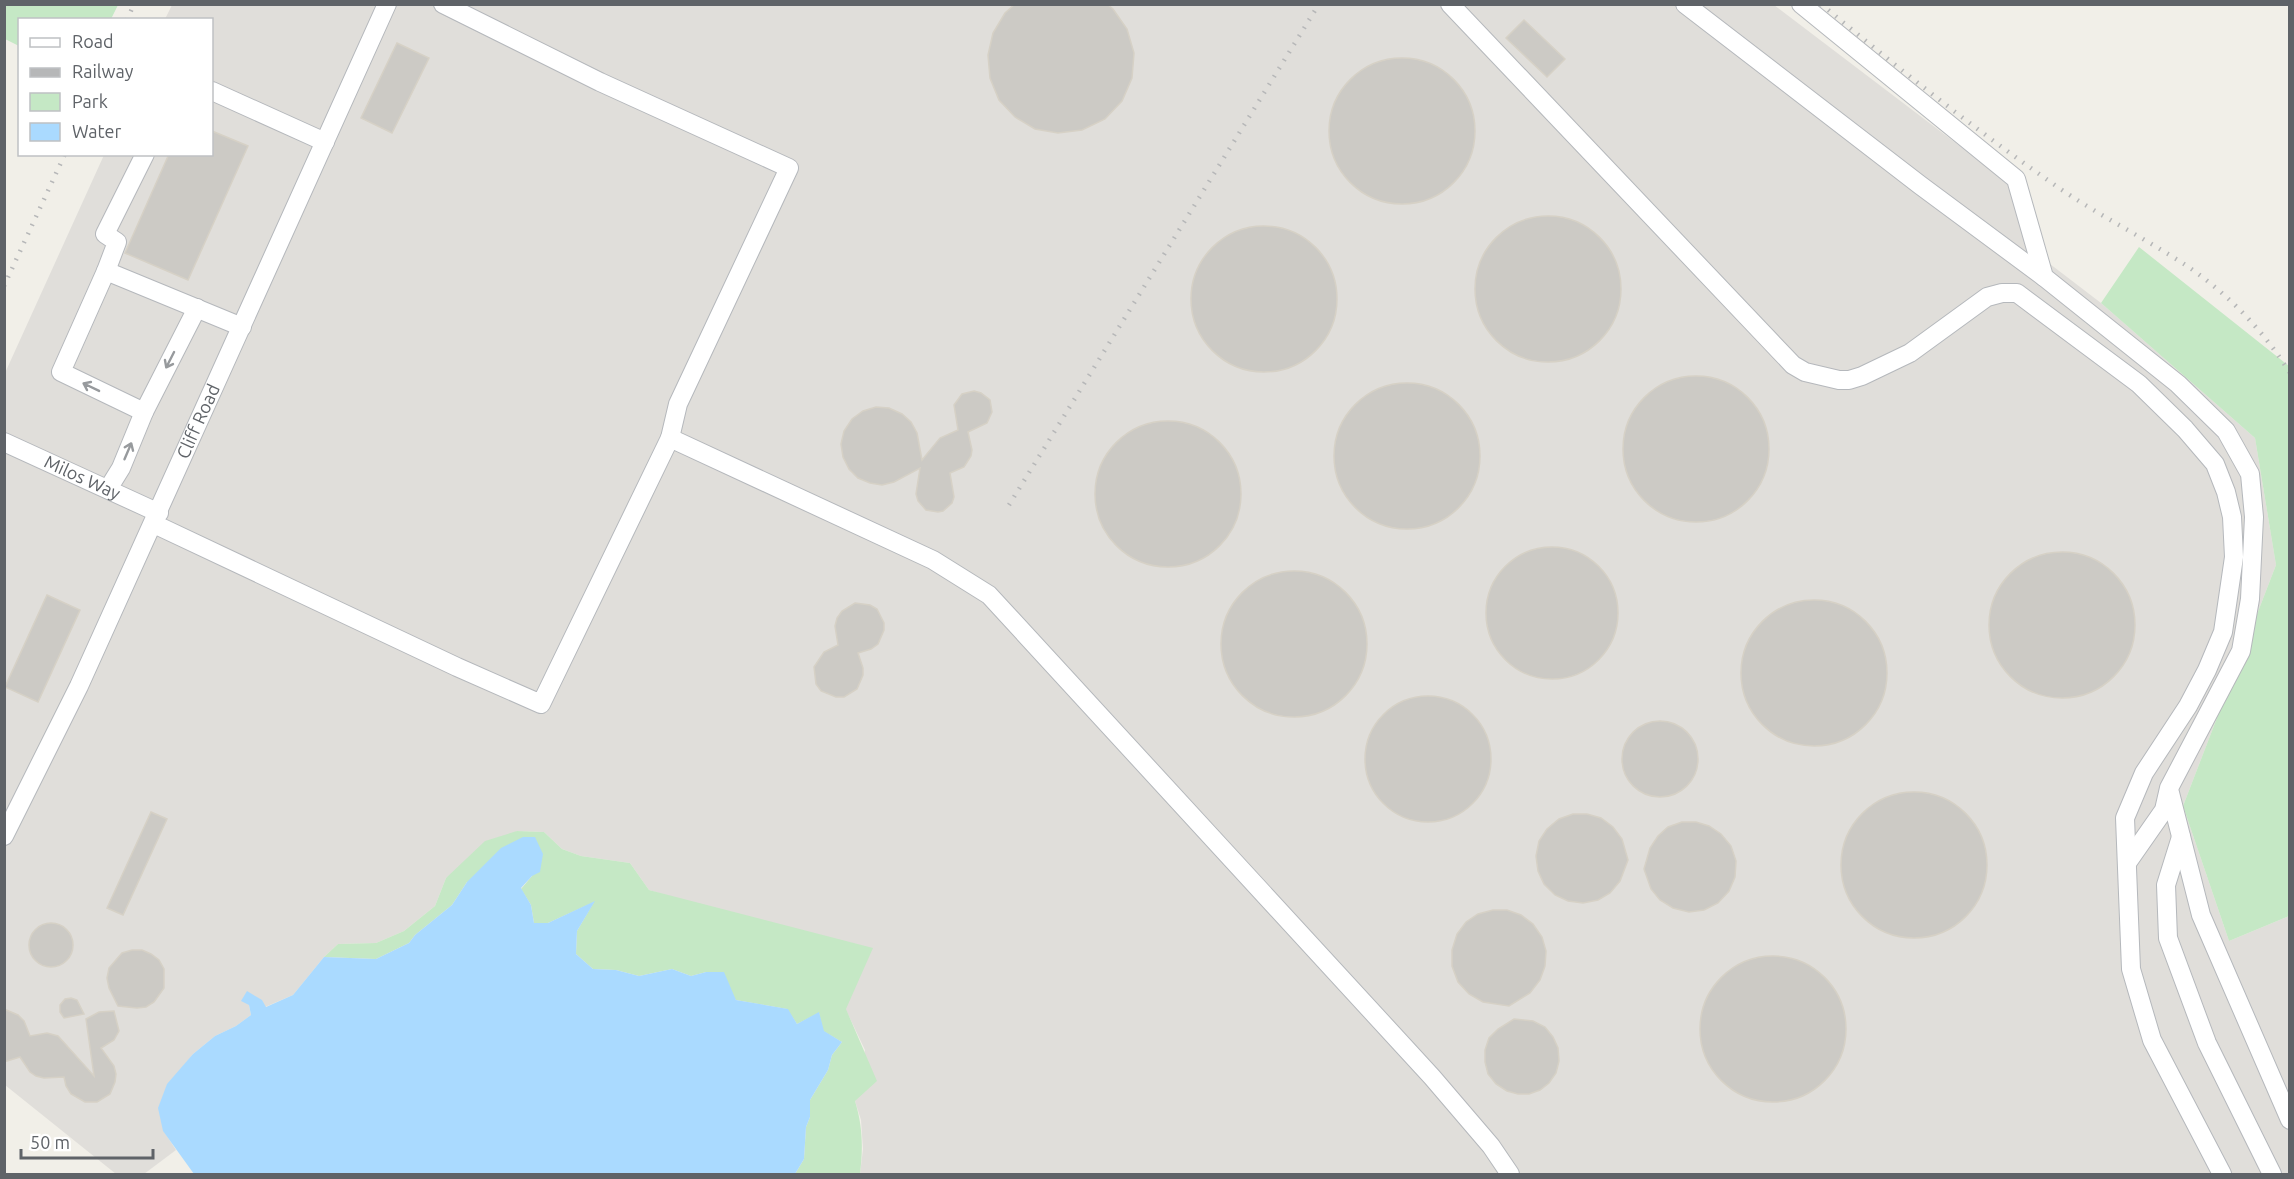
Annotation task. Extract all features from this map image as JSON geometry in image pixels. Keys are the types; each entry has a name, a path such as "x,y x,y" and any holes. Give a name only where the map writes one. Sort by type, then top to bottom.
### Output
{"street":[{"name":"Cliff Road","path":"4,836 80,686 387,4"},
{"path":"442,4 600,82 789,168 678,404 670,438 933,560 989,595 1385,1024 1467,1116 1510,1174"},
{"path":"1450,4 1793,365 1805,372 1822,377 1849,380 1910,353 1987,297 2002,293 2017,293 2139,384 2185,429 2215,464 2226,492 2232,517 2234,556 2223,632 2188,706 2144,773 2127,808 2125,818 2131,969 2152,1040 2222,1174"},
{"path":"1684,4 2044,277 2178,384 2226,431 2250,474 2254,517 2250,599 2241,651 2169,788 2164,810 2127,863"},
{"path":"1801,4 2016,180 2044,277"},
{"path":"213,91 325,142"},
{"path":"144,156 105,234 117,242 61,372 144,412"},
{"path":"106,271 242,327"},
{"path":"108,489 121,468 144,412 197,308"},
{"name":"Milos Way","path":"4,442 108,489 156,518 457,667 541,704 670,438"},
{"path":"2169,788 2200,915 2289,1120"},
{"path":"2181,837 2166,885 2168,939 2207,1042 2272,1174"}],"shaded area":[{"path":"172,5 1774,5 2019,191 2050,264 2101,303 2255,438 2276,565 2183,806 2229,941 2289,916 2289,1174 860,1174 863,1149 861,1120 855,1101 865,1050 846,1010 669,896 649,890 630,863 581,856 562,849 544,832 517,831 446,878 435,906 404,931 376,943 338,944 324,957 293,995 265,1007 249,1005 251,1015 236,1026 215,1036 193,1054 181,1069 163,1130 176,1150 144,1174 116,1174 5,1085 5,373 104,156 213,156 213,18 166,18"}],"green space":[{"path":"5,4 118,4 112,18 18,18 18,46 5,39"},
{"path":"2139,247 2289,366 2289,916 2229,941 2183,806 2276,565 2255,438 2101,303"},
{"path":"517,831 544,832 562,849 581,856 630,863 649,890 873,948 846,1009 877,1081 855,1101 862,1138 860,1174 795,1174 804,1159 810,1100 828,1070 832,1055 842,1042 823,1031 819,1013 797,1024 787,1009 736,1000 706,972 691,976 672,969 639,976 616,970 593,969 576,954 577,931 594,902 548,923 534,923 531,905 521,889 532,876 467,882 452,905 415,935 409,943 376,959 324,957 338,944 376,943 404,931 435,906 446,878 485,841"}],"water":[{"path":"523,837 535,837 543,854 540,872 532,876 521,888 531,905 534,923 548,923 595,901 577,931 576,954 593,969 616,970 639,976 672,969 691,976 706,972 724,972 736,1000 788,1009 797,1024 819,1012 824,1031 842,1042 832,1055 828,1070 810,1100 804,1159 795,1174 194,1174 163,1131 158,1108 167,1084 193,1054 215,1036 236,1026 251,1015 249,1005 241,1001 247,991 262,1000 266,1007 293,995 324,957 376,959 409,943 415,935 452,905 467,882 501,848"}],"building":[{"path":"1015,4 1107,4 1113,9 1127,29 1134,53 1132,78 1122,101 1105,119 1082,130 1058,133 1035,129 1015,117 999,100 990,78 988,55 993,33 1005,13"},
{"path":"1524,20 1565,59 1547,77 1506,38"},
{"path":"397,43 429,58 392,133 361,118"},
{"path":"1402,58 1430,64 1453,80 1469,103 1475,131 1469,159 1453,182 1430,198 1402,204 1374,198 1351,182 1335,159 1329,131 1335,103 1351,80 1374,64"},
{"path":"213,131 248,146 188,280 125,253 168,156 213,156"},
{"path":"1548,216 1576,222 1599,238 1615,261 1621,289 1615,317 1599,340 1576,356 1548,362 1520,356 1497,340 1481,317 1475,289 1481,261 1497,238 1520,222"},
{"path":"1264,226 1292,232 1315,248 1331,271 1337,299 1331,327 1315,350 1292,366 1264,372 1236,366 1213,350 1197,327 1191,299 1197,271 1213,248 1236,232"},
{"path":"1696,376 1724,382 1747,398 1763,421 1769,449 1763,477 1747,500 1724,516 1696,522 1668,516 1645,500 1629,477 1623,449 1629,421 1645,398 1668,382"},
{"path":"1407,383 1435,389 1458,405 1474,428 1480,456 1474,484 1458,507 1435,523 1407,529 1379,523 1356,507 1340,484 1334,456 1340,428 1356,405 1379,389"},
{"path":"974,391 990,400 992,412 987,423 968,432 971,456 964,467 950,473 954,497 952,503 943,511 926,510 918,501 916,494 920,468 894,482 882,485 858,478 849,469 843,457 841,444 844,431 852,419 863,411 876,407 889,408 902,414 911,422 917,433 922,460 940,438 958,430 954,405 962,394"},
{"path":"1168,421 1196,427 1219,443 1235,466 1241,494 1235,522 1219,545 1196,561 1168,567 1140,561 1117,545 1101,522 1095,494 1101,466 1117,443 1140,427"},
{"path":"1552,547 1577,552 1599,566 1613,588 1618,613 1613,638 1599,660 1577,674 1552,679 1527,674 1505,660 1491,638 1486,613 1491,588 1505,566 1527,552"},
{"path":"2062,552 2090,558 2113,574 2129,597 2135,625 2129,653 2113,676 2090,692 2062,698 2034,692 2011,676 1995,653 1989,625 1995,597 2011,574 2034,558"},
{"path":"1294,571 1322,577 1345,593 1361,616 1367,644 1361,672 1345,695 1322,711 1294,717 1266,711 1243,695 1227,672 1221,644 1227,616 1243,593 1266,577"},
{"path":"47,595 80,610 38,702 5,687"},
{"path":"1814,600 1842,606 1865,622 1881,645 1887,673 1881,701 1865,724 1842,740 1814,746 1786,740 1763,724 1747,701 1741,673 1747,645 1763,622 1786,606"},
{"path":"855,603 870,605 877,609 884,623 884,630 878,644 858,653 863,675 857,689 844,697 836,697 821,691 816,684 814,667 824,652 838,645 835,626 837,618 842,611"},
{"path":"1428,696 1452,701 1472,715 1486,735 1491,759 1486,783 1472,803 1452,817 1428,822 1404,817 1384,803 1370,783 1365,759 1370,735 1384,715 1404,701"},
{"path":"1660,721 1674,724 1687,732 1695,745 1698,759 1695,773 1687,786 1674,794 1660,797 1646,794 1633,786 1625,773 1622,759 1625,745 1633,732 1646,724"},
{"path":"1914,792 1942,798 1965,814 1981,837 1987,865 1981,893 1965,916 1942,932 1914,938 1886,932 1863,916 1847,893 1841,865 1847,837 1863,814 1886,798"},
{"path":"151,812 167,819 123,915 107,908"},
{"path":"1573,814 1587,814 1601,818 1613,827 1622,839 1628,860 1620,881 1610,893 1598,900 1583,903 1568,901 1555,895 1544,884 1538,871 1536,856 1539,841 1547,829 1559,819"},
{"path":"1682,822 1696,822 1709,826 1721,834 1731,846 1736,861 1735,877 1729,891 1718,903 1704,910 1689,912 1673,908 1660,900 1651,889 1644,869 1650,848 1658,836 1668,827"},
{"path":"1493,910 1507,910 1521,915 1533,924 1542,937 1546,951 1545,966 1540,980 1530,993 1509,1006 1483,1002 1469,994 1458,982 1452,966 1452,950 1457,934 1466,922 1478,914"},
{"path":"51,923 66,930 73,945 66,960 51,967 36,960 29,945 36,930"},
{"path":"142,950 151,954 159,960 164,969 164,988 154,1002 146,1007 118,1006 109,988 107,978 109,968 122,953"},
{"path":"1773,956 1801,962 1824,978 1840,1001 1846,1029 1840,1057 1824,1080 1801,1096 1773,1102 1745,1096 1722,1080 1706,1057 1700,1029 1706,1001 1722,978 1745,962"},
{"path":"65,999 77,1000 84,1014 64,1018 60,1012 60,1005"},
{"path":"4,1009 18,1015 24,1021 30,1036 47,1033 58,1036 94,1076 86,1019 99,1012 114,1011 119,1031 114,1040 101,1048 114,1066 116,1074 110,1094 97,1102 85,1102 71,1094 64,1077 36,1076 30,1072 20,1057 4,1062"},
{"path":"1514,1019 1533,1021 1545,1027 1558,1048 1559,1061 1556,1073 1540,1090 1529,1094 1507,1091 1496,1084 1488,1074 1485,1062 1485,1050 1489,1038"}],"railway":[{"path":"128,18 134,4"},
{"path":"1009,505 1319,4"},
{"path":"1821,4 1939,100 2000,146 2077,200 2187,266 2216,288 2257,328 2290,373"},
{"path":"4,286 64,156"}]}
